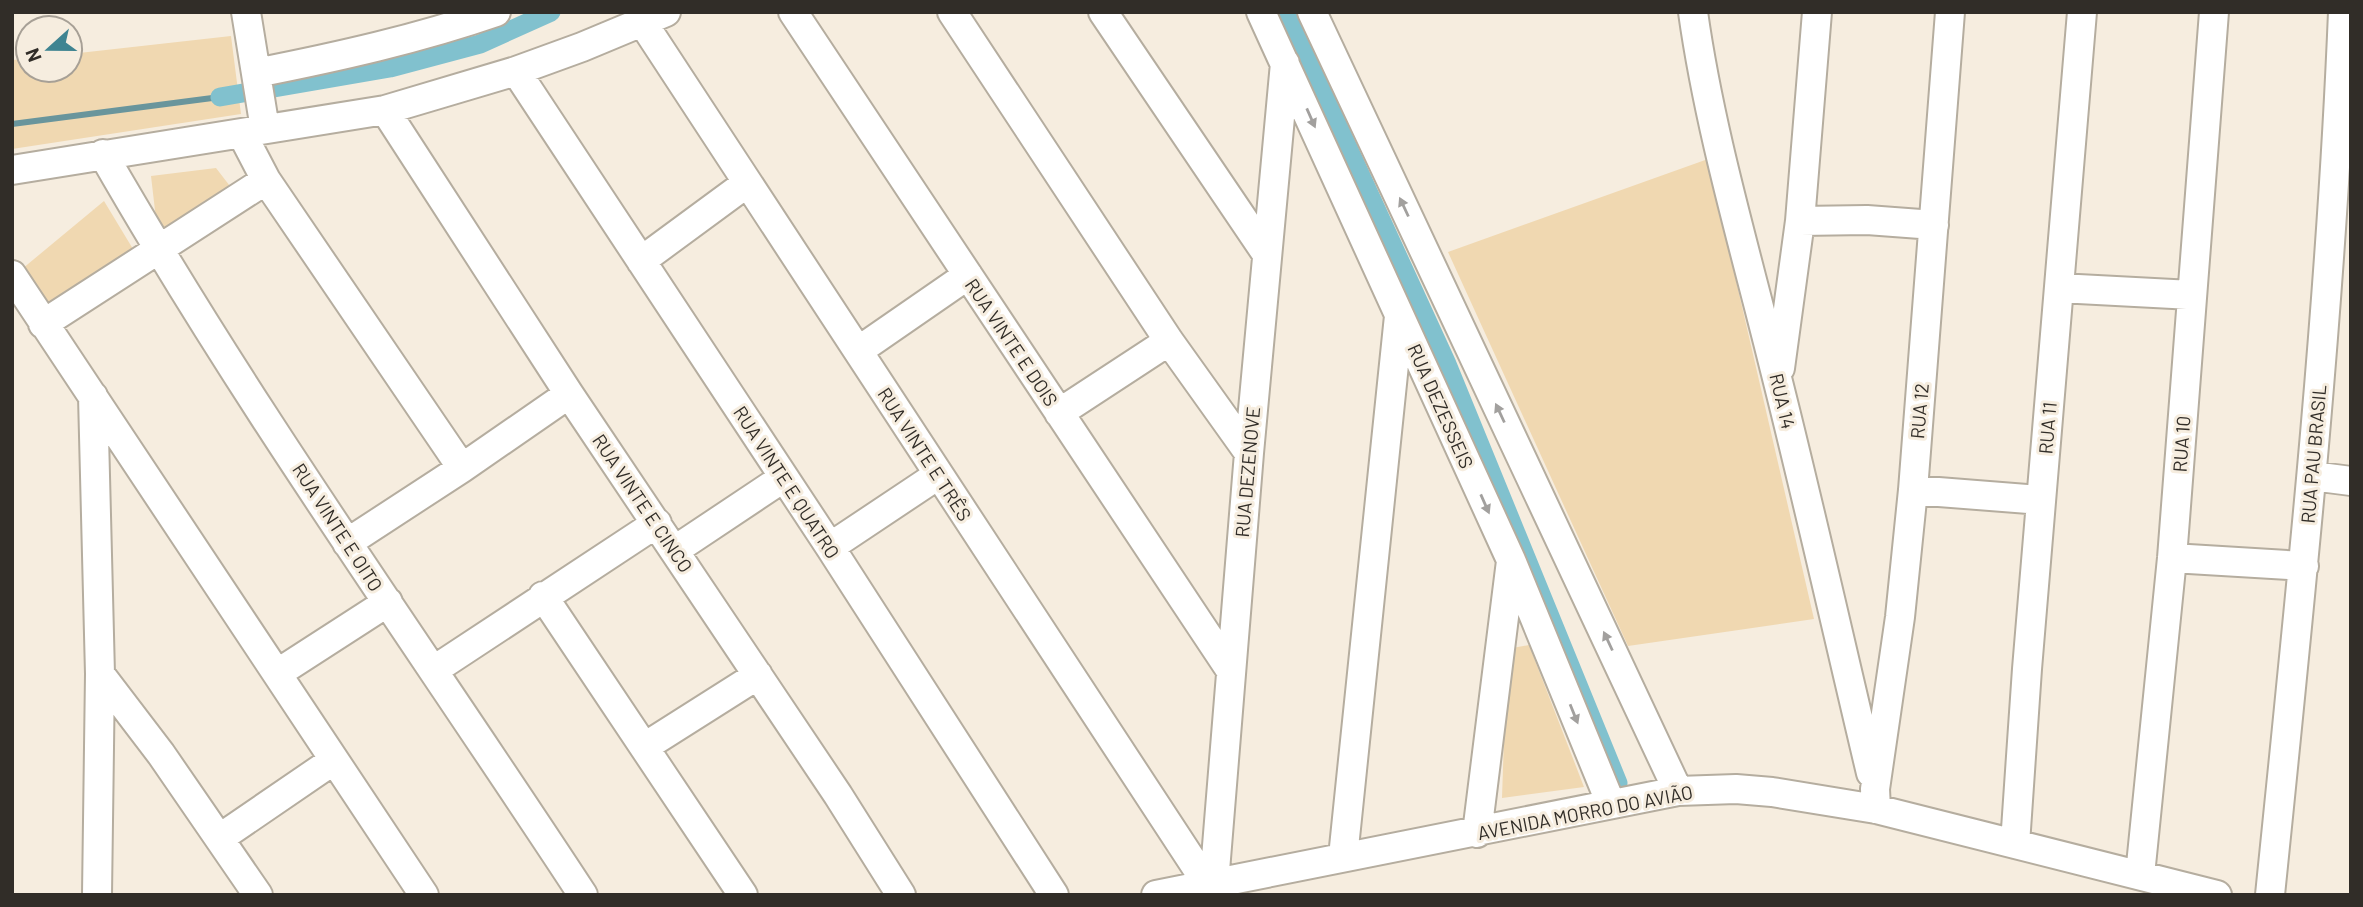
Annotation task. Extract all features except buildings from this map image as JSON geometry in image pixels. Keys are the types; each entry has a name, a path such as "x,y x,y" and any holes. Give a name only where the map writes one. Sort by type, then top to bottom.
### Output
{"street":[{"path":"246,12 256,73 254,132 266,180 462,468"},
{"path":"256,73 335,57 496,12"},
{"name":"RUA VINTE E DOIS","path":"793,12 1231,671"},
{"path":"952,12 1169,341 1249,453"},
{"path":"1103,12 1266,253"},
{"name":"RUA DEZESSEIS","path":"1261,12 1511,560 1611,804"},
{"path":"1312,12 1678,792"},
{"name":"RUA 14","path":"1693,12 1721,152 1779,382 1876,799"},
{"path":"1779,382 1800,221 1816,12"},
{"name":"RUA 12","path":"1876,799 1900,617 1913,490 1950,12"},
{"name":"RUA 11","path":"2015,844 2082,12"},
{"name":"RUA 10","path":"2140,875 2172,558 2214,12"},
{"name":"RUA PAU BRASIL","path":"2270,895 2344,160 2343,12"},
{"path":"12,170 385,110 516,71 655,18"},
{"name":"RUA VINTE E TRÊS","path":"655,18 747,183 1211,884"},
{"name":"RUA DEZENOVE","path":"1211,884 1285,61"},
{"name":"RUA VINTE E QUATRO","path":"516,71 830,547 1054,895"},
{"name":"RUA VINTE E CINCO","path":"385,110 569,394 758,675 901,895"},
{"name":"RUA VINTE E OITO","path":"103,154 158,250 347,543 583,895"},
{"path":"43,324 266,180"},
{"path":"641,261 747,183"},
{"path":"1800,221 1867,220 1934,225"},
{"path":"12,275 424,895"},
{"path":"858,351 968,275"},
{"path":"2059,288 2192,295"},
{"path":"1343,856 1399,313"},
{"path":"1059,412 1169,341"},
{"path":"347,543 569,394"},
{"path":"93,396 100,674 98,894"},
{"path":"830,547 939,475"},
{"path":"2312,476 2351,481"},
{"path":"675,550 783,478"},
{"path":"1913,490 2041,500"},
{"path":"434,670 657,523"},
{"path":"2172,558 2304,566"},
{"path":"1477,832 1511,560"},
{"path":"543,596 646,746 743,895"},
{"path":"278,673 388,602"},
{"path":"100,674 161,754 258,895"},
{"path":"646,746 758,675"},
{"path":"220,838 334,760"},
{"name":"AVENIDA MORRO DO AVIÃO","path":"1156,895 1611,804 1678,792 1736,789 1876,799 2015,844 2217,895"}],"shaded area":[{"path":"231,36 241,114 12,149 12,60 14,84 84,84 84,52"},
{"path":"1708,159 1814,619 1628,646 1448,252"},
{"path":"216,168 233,190 158,236 151,176"},
{"path":"104,201 136,254 45,312 22,269"},
{"path":"1529,645 1584,787 1502,798 1507,649"}],"waterway":[{"path":"274,88 390,68 480,44 551,12"},
{"path":"1286,12 1447,364 1618,783"},
{"path":"220,97 243,93"},
{"path":"12,124 220,97"}]}
